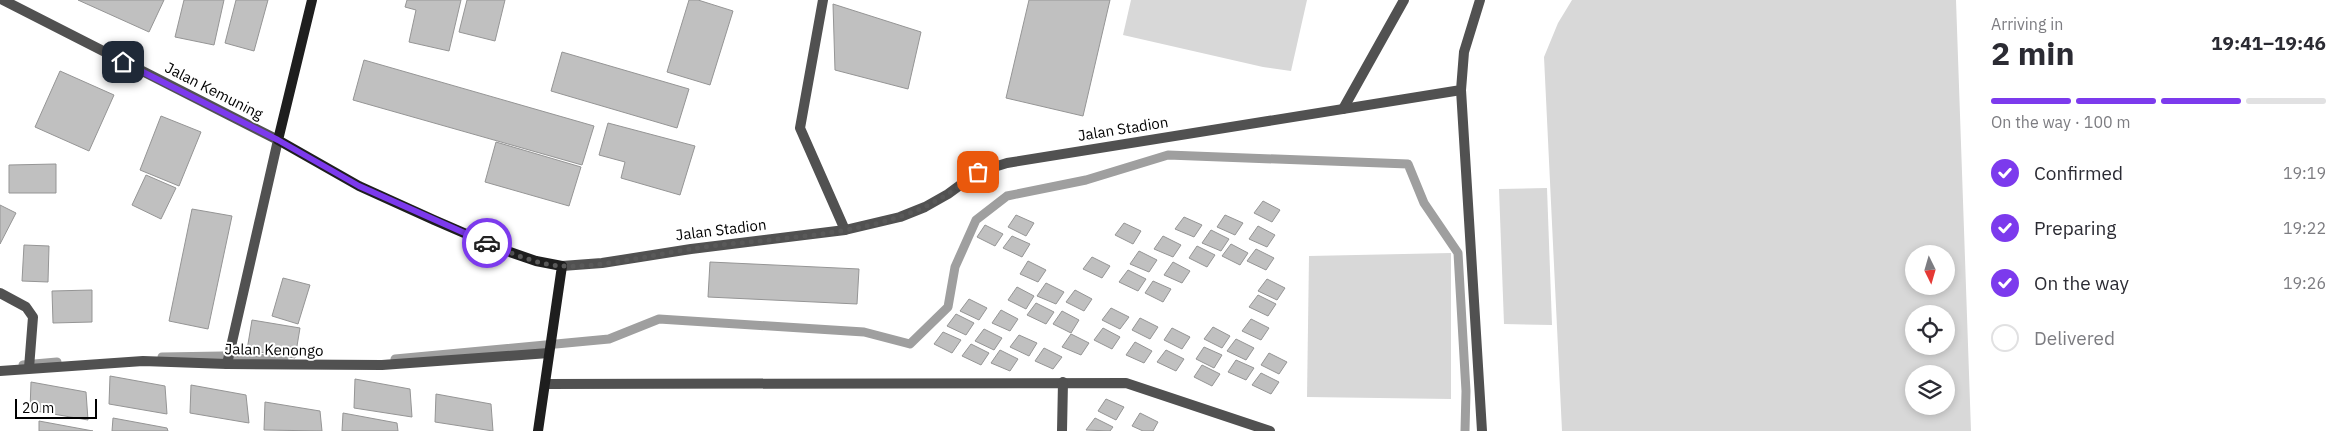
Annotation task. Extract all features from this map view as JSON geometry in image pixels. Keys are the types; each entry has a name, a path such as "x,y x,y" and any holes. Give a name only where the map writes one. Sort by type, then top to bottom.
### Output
{"main road":[{"path":"312,0 278,140 359,186 434,220 501,249 562,266 550,337 546,384 538,431"}],"street":[{"name":"Jalan Kemuning","path":"3,0 278,140"},
{"path":"824,0 800,128 846,230"},
{"path":"1343,109 1404,0"},
{"path":"1480,0 1464,52 1461,90 1482,431"},
{"name":"Jalan Stadion","path":"562,266 602,263 692,249 846,230 917,211 948,194 978,172 1007,163 1461,90"},
{"path":"227,358 278,140"},
{"path":"0,293 26,307 32,317 29,364"},
{"name":"Jalan Kenongo","path":"0,371 29,364 227,358 382,364 549,352"},
{"path":"1062,431 1063,382"},
{"path":"546,384 1126,383 1270,431"}],"shaded area":[{"path":"1131,0 1307,0 1291,71 1263,67 1123,35"},
{"path":"1572,0 1956,0 1971,431 1562,431 1544,57 1558,23"},
{"path":"1547,188 1552,325 1504,324 1499,189"},
{"path":"1451,253 1451,399 1307,397 1309,256"}],"building":[{"path":"78,0 164,0 149,32"},
{"path":"184,0 224,0 214,45 175,37"},
{"path":"236,0 268,0 254,51 225,43"},
{"path":"407,0 461,0 449,51 409,42 416,10 405,7"},
{"path":"467,0 505,0 495,41 459,32"},
{"path":"689,0 698,0 733,11 710,85 667,72"},
{"path":"1029,0 1110,0 1083,116 1006,98"},
{"path":"833,4 921,32 908,89 835,70"},
{"path":"562,52 689,89 677,128 551,91"},
{"path":"364,60 594,126 582,165 353,100"},
{"path":"60,71 114,95 89,151 35,127"},
{"path":"161,116 201,132 179,186 140,170"},
{"path":"608,123 695,146 680,195 621,178 625,162 599,155"},
{"path":"496,142 581,167 569,206 485,182"},
{"path":"56,164 56,193 9,193 9,165"},
{"path":"146,175 176,188 161,219 132,205"},
{"path":"1263,201 1280,210 1272,222 1254,213"},
{"path":"0,205 16,213 0,244"},
{"path":"192,209 232,216 208,329 169,321"},
{"path":"1016,215 1034,223 1026,236 1008,227"},
{"path":"1225,215 1243,223 1235,235 1217,227"},
{"path":"1184,217 1202,225 1194,237 1175,229"},
{"path":"1124,223 1141,231 1133,244 1115,235"},
{"path":"985,225 1003,234 995,246 977,237"},
{"path":"1258,226 1275,235 1267,247 1249,239"},
{"path":"1211,230 1229,239 1221,251 1202,243"},
{"path":"1012,236 1030,244 1022,257 1003,248"},
{"path":"1163,236 1181,245 1173,257 1154,249"},
{"path":"1231,244 1248,253 1240,265 1222,256"},
{"path":"24,245 49,246 48,282 22,281"},
{"path":"1197,246 1215,255 1207,267 1189,258"},
{"path":"1256,249 1274,258 1266,270 1247,261"},
{"path":"1139,251 1157,260 1149,272 1130,264"},
{"path":"1092,257 1110,266 1102,278 1083,269"},
{"path":"1028,261 1046,270 1038,282 1020,274"},
{"path":"710,262 859,269 857,304 708,297"},
{"path":"1173,262 1190,271 1182,283 1164,275"},
{"path":"1128,270 1146,279 1138,291 1119,282"},
{"path":"283,278 310,285 298,324 272,316"},
{"path":"1267,279 1285,288 1277,300 1258,291"},
{"path":"1153,281 1171,289 1163,302 1145,293"},
{"path":"1046,283 1064,292 1056,304 1037,296"},
{"path":"1017,287 1034,296 1026,309 1008,300"},
{"path":"92,290 92,322 53,323 52,291"},
{"path":"1075,290 1092,299 1084,311 1066,302"},
{"path":"1258,295 1276,304 1268,316 1249,307"},
{"path":"969,299 987,308 979,320 960,311"},
{"path":"1036,303 1054,312 1046,324 1027,315"},
{"path":"1111,308 1129,317 1120,329 1102,320"},
{"path":"1001,310 1018,319 1010,331 992,323"},
{"path":"1062,311 1079,320 1071,333 1053,324"},
{"path":"956,314 974,323 966,335 947,326"},
{"path":"1140,318 1158,327 1150,339 1132,330"},
{"path":"1251,319 1269,328 1261,340 1242,331"},
{"path":"252,320 300,328 295,358 247,350"},
{"path":"1213,327 1230,336 1222,348 1204,339"},
{"path":"1103,328 1120,337 1112,349 1094,340"},
{"path":"1172,328 1190,337 1182,349 1164,340"},
{"path":"984,329 1002,338 994,350 975,341"},
{"path":"943,332 961,340 952,353 934,344"},
{"path":"1071,334 1089,343 1081,355 1062,347"},
{"path":"1019,335 1037,343 1029,356 1010,347"},
{"path":"1236,339 1254,348 1246,360 1227,351"},
{"path":"1135,342 1152,351 1144,363 1126,355"},
{"path":"971,344 989,353 981,365 962,356"},
{"path":"1204,347 1222,355 1214,368 1196,359"},
{"path":"1044,348 1062,357 1053,369 1035,361"},
{"path":"1000,350 1018,359 1010,371 991,363"},
{"path":"1166,350 1184,359 1176,371 1157,362"},
{"path":"1269,353 1287,362 1279,374 1261,365"},
{"path":"1236,360 1254,368 1246,380 1228,372"},
{"path":"1202,365 1220,374 1212,386 1194,377"},
{"path":"1261,373 1279,382 1271,394 1252,385"},
{"path":"110,376 165,386 167,414 109,404"},
{"path":"355,379 410,389 412,417 354,408"},
{"path":"31,382 86,392 88,420 30,410"},
{"path":"191,385 246,395 249,423 190,413"},
{"path":"436,394 491,404 493,431 435,422"},
{"path":"1106,399 1124,407 1116,420 1098,411"},
{"path":"265,402 320,411 322,431 264,430"},
{"path":"343,413 397,423 398,431 342,431"},
{"path":"1140,413 1158,422 1153,431 1143,431 1132,426"},
{"path":"113,418 167,428 168,431 112,431"},
{"path":"1095,418 1113,427 1110,431 1086,430"},
{"path":"39,421 93,431 39,431"}],"waterway":[{"path":"395,359 609,339 659,319 864,332 910,344 948,307 955,267 976,220 1007,196 1086,180 1168,155 1408,164 1424,203 1458,253 1466,391 1465,431"},
{"path":"162,357 222,356 284,360"},
{"path":"23,365 57,362"}],"way so far":[{"path":"487,243 536,260 562,266 602,263 692,249 846,230 900,217 925,207 948,194 978,172"}],"route":[{"path":"123,62 278,140 359,186 487,243"}]}
